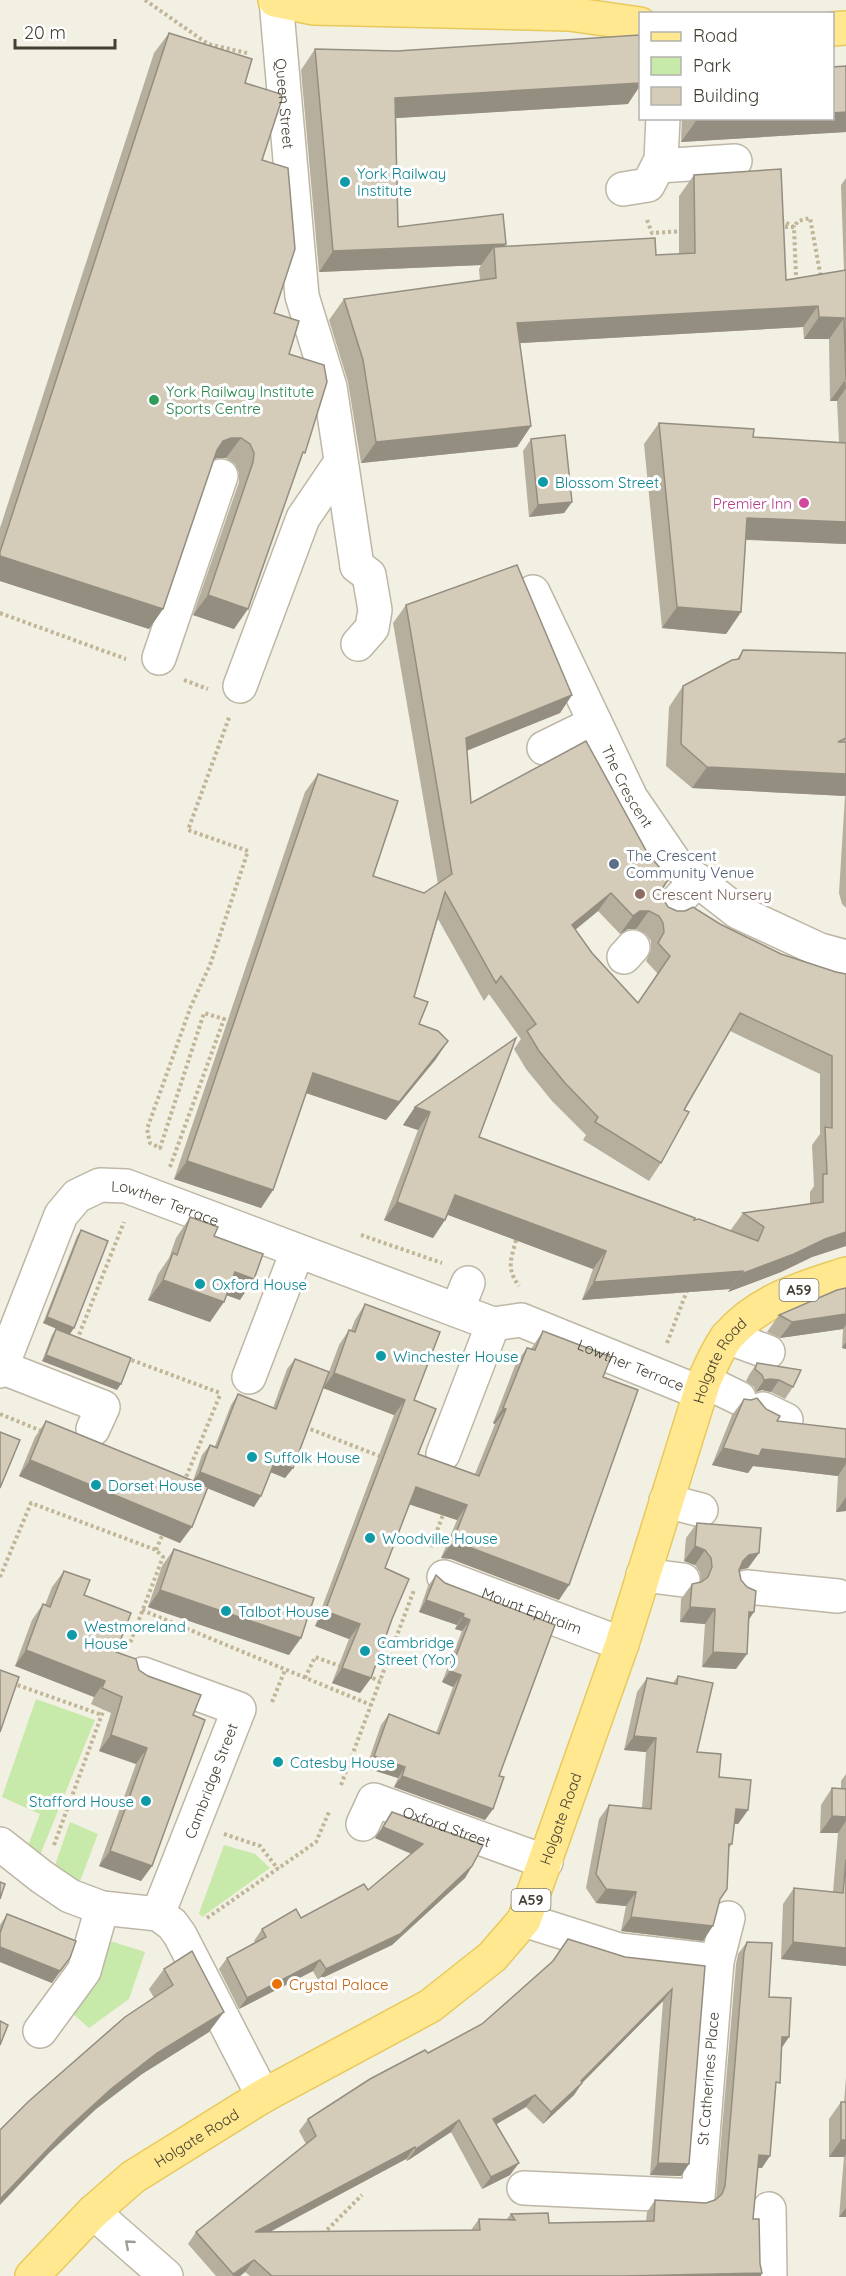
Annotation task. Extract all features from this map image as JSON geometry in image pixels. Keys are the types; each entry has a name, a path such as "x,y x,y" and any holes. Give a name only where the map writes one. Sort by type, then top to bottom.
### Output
{"main road":[{"name":"Queen Street","path":"275,0 314,9 569,14 639,24"},
{"name":"Holgate Road","path":"32,2276 93,2212 133,2177 263,2096 430,2006 492,1958 524,1920 622,1644 703,1387 727,1337 753,1311 769,1302 846,1274"}],"street":[{"name":"Queen Street","path":"275,0 302,296 330,387 357,566 349,576 358,636"},
{"path":"628,188 648,185 658,166 661,160 663,120"},
{"path":"658,166 735,162"},
{"path":"240,686 303,518 341,462"},
{"path":"159,658 221,476"},
{"name":"The Crescent","path":"533,592 631,798 676,864 738,912 820,951 846,957"},
{"path":"544,748 595,723"},
{"path":"668,911 697,880"},
{"name":"Lowther Terrace","path":"93,1429 103,1407 1,1369 61,1215 77,1196 100,1185 126,1186 297,1252 458,1286 493,1324 521,1320 763,1409"},
{"path":"249,1377 297,1252"},
{"path":"443,1454 493,1324"},
{"path":"727,1337 768,1352"},
{"path":"666,1501 701,1510"},
{"name":"Mount Ephraim","path":"429,1574 622,1644"},
{"path":"644,1575 683,1580"},
{"path":"747,1587 838,1596"},
{"name":"Cambridge Street","path":"143,1674 239,1709 195,1824 169,1925"},
{"name":"Oxford Street","path":"363,1824 374,1800 546,1862"},
{"path":"0,1844 70,1896 102,1908 169,1925 263,2096"},
{"path":"40,2031 84,1971 102,1908"},
{"name":"St Catherines Place","path":"524,2188 698,2196 717,1961 728,1918"},
{"path":"524,1920 619,1950 717,1961"},
{"path":"769,2209 770,2276"},
{"path":"93,2212 166,2276"}],"path":[{"path":"145,0 208,44 281,60"},
{"path":"628,188 652,233 687,231"},
{"path":"777,218 794,227"},
{"path":"801,284 796,277 794,227 798,221 810,218 821,280"},
{"path":"770,228 794,227"},
{"path":"788,282 796,277"},
{"path":"76,1340 148,1195 224,1018 204,1013 160,1149 150,1143 147,1129 191,1005 210,965 248,851 188,830 218,747"},
{"path":"361,1235 458,1286"},
{"path":"516,1240 509,1268 511,1275 525,1295"},
{"path":"665,1349 692,1279"},
{"path":"182,1488 220,1393 249,1377"},
{"path":"0,1576 31,1503 156,1550 163,1557 130,1644"},
{"path":"337,1795 380,1681 429,1574 446,1506"},
{"path":"156,1550 165,1529"},
{"path":"142,1610 371,1705"},
{"path":"305,1678 315,1657 348,1669"},
{"path":"358,1673 380,1681"},
{"path":"10,1683 102,1715"},
{"path":"42,1877 106,1705"},
{"path":"169,1925 278,1869 316,1842 333,1804"},
{"path":"195,1824 260,1846 278,1869"},
{"path":"321,2236 362,2195"}],"green space":[{"path":"36,1699 95,1720 38,1860 26,1851 40,1814 2,1797"},
{"path":"70,1822 98,1834 80,1881 54,1868"},
{"path":"224,1845 255,1854 270,1868 202,1917 199,1913"},
{"path":"104,1939 145,1952 129,1999 89,2028 66,2008"}],"building":[{"name":"York Railway Institute Sports Centre","path":"169,33 252,59 245,83 281,94 282,99 262,160 288,168 295,249 274,313 299,321 289,354 324,365 327,382 305,453 303,452 248,609 208,595 253,462 254,453 250,444 241,438 223,441 217,450 163,609 0,556"},
{"path":"639,35 639,83 395,98 398,227 503,214 506,244 333,251 315,49 397,51"},
{"path":"846,66 846,112 834,113 834,67"},
{"path":"781,169 786,280 846,270 846,380 844,318 819,317 818,306 517,323 531,426 376,442 363,360 344,299 496,278 494,247 655,238 656,255 695,253 694,175"},
{"path":"659,423 754,429 753,437 846,443 846,522 747,518 741,612 677,607"},
{"name":"Blossom Street","path":"565,435 572,502 538,505 531,439"},
{"path":"517,565 572,695 466,738 471,803 586,741 648,854 669,878 662,889 663,899 668,907 677,911 685,911 693,907 720,924 781,954 846,974 846,1232 741,1274 743,1271 594,1282 606,1251 455,1195 445,1220 397,1202 430,1112 415,1107 516,1038 479,1137 695,1218 694,1220 699,1219 758,1241 764,1227 743,1213 823,1202 823,1174 827,1174 825,1127 832,1128 832,1056 740,1013 684,1110 689,1112 661,1163 595,1122 598,1117 565,1083 539,1051 527,1031 536,1024 501,976 496,983 445,892 414,997 428,1002 419,1024 438,1031 448,1041 399,1102 313,1073 273,1190 187,1161 318,774 398,801 373,876 424,893 452,874 406,605","holes":["611,893 633,916 640,911 649,911 659,916 664,932 658,943 670,956 638,1003 592,953 572,925"]},
{"path":"743,650 846,653 846,738 838,742 846,742 846,774 707,767 681,744 683,686 732,660 739,659"},
{"path":"190,1217 218,1227 214,1236 263,1254 254,1279 235,1272 224,1302 163,1280 173,1253 177,1255"},
{"path":"81,1230 108,1241 74,1328 47,1317"},
{"path":"846,1288 846,1314 792,1322 779,1315 837,1290"},
{"path":"365,1304 440,1332 414,1400 436,1409 418,1454 479,1476 527,1348 535,1350 543,1331 611,1357 603,1377 638,1390 569,1585 461,1544 452,1543 467,1505 416,1487 385,1568 409,1579 371,1678 342,1668 360,1624 325,1611 405,1400 334,1373 349,1330 355,1332"},
{"path":"56,1329 131,1358 121,1384 46,1355"},
{"path":"295,1359 329,1372 293,1468 275,1461 261,1496 200,1472 210,1445 217,1448 238,1394 276,1409"},
{"path":"757,1363 801,1370 793,1387 779,1380 764,1380 755,1369"},
{"path":"757,1398 766,1409 780,1416 777,1421 846,1429 846,1459 762,1449 759,1456 723,1448 744,1399"},
{"path":"46,1421 208,1487 192,1527 30,1460"},
{"path":"0,1432 20,1440 0,1488"},
{"path":"697,1523 761,1528 759,1553 749,1555 739,1570 741,1580 747,1587 756,1591 754,1612 749,1612 747,1654 713,1652 715,1609 690,1607 692,1584 708,1577 712,1567 711,1558 705,1550 695,1546"},
{"path":"174,1549 314,1598 301,1638 160,1590"},
{"path":"64,1571 90,1580 84,1595 131,1613 116,1652 136,1659 139,1670 148,1676 201,1695 193,1715 205,1720 152,1866 110,1851 147,1748 111,1735 122,1697 102,1688 105,1681 26,1650 43,1604 50,1607"},
{"path":"436,1575 445,1583 555,1625 499,1776 504,1777 493,1809 402,1776 405,1767 374,1756 389,1714 439,1734 461,1675 450,1671 470,1620 463,1617 464,1614 426,1600"},
{"path":"0,1670 19,1677 0,1732"},
{"path":"678,1676 713,1683 697,1752 721,1754 719,1777 751,1780 748,1810 736,1809 732,1844 729,1844 727,1889 720,1899 713,1926 631,1917 636,1892 606,1889 596,1874 609,1805 651,1809 656,1738 634,1736 647,1678 677,1684"},
{"path":"832,1788 846,1789 846,1817 832,1816"},
{"path":"392,1812 483,1845 472,1866 400,1934 326,1969 320,1960 247,1998 227,1958 266,1937 262,1929 296,1909 301,1918 364,1884 368,1890 423,1844 383,1827"},
{"path":"846,1859 846,1948 793,1942 794,1888 843,1893"},
{"path":"0,1882 5,1884 0,1899"},
{"path":"7,1914 76,1941 70,1958 60,1971 0,1947 0,1933"},
{"path":"568,1939 625,1957 705,1966 689,2164 658,2163 672,1989 551,2112 535,2095 493,2119 519,2163 491,2177 459,2120 416,2149 415,2147 255,2232 480,2230 479,2219 515,2220 511,2214 548,2213 549,2223 654,2221 655,2200 706,2203 715,2200 722,2194 725,2186 744,1952 747,1942 772,1943 769,1997 791,1998 789,2037 782,2037 780,2083 776,2082 770,2156 759,2155 753,2219 759,2219 762,2273 624,2276 272,2276 254,2260 233,2274 196,2232 316,2136 308,2119 370,2079 425,2050 428,2053 482,2024 553,1961"},
{"path":"192,1951 224,2012 157,2053 111,2089 65,2131 0,2199 0,2130 29,2101 125,2017 173,1985 164,1969"},
{"path":"0,2021 8,2025 0,2045"},
{"path":"841,2102 846,2102 846,2140 841,2140"}],"place":[{"name":"York Railway Institute","path":"345,182"},
{"name":"York Railway Institute Sports Centre","path":"154,400"},
{"name":"Blossom Street","path":"543,482"},
{"name":"Premier Inn","path":"804,503"},
{"name":"The Crescent Community Venue","path":"614,864"},
{"name":"Crescent Nursery","path":"640,894"},
{"name":"Oxford House","path":"200,1284"},
{"name":"Winchester House","path":"381,1356"},
{"name":"Suffolk House","path":"252,1457"},
{"name":"Dorset House","path":"96,1485"},
{"name":"Woodville House","path":"370,1538"},
{"name":"Talbot House","path":"226,1611"},
{"name":"Westmoreland House","path":"72,1635"},
{"name":"Cambridge Street (Yor)","path":"365,1651"},
{"name":"Catesby House","path":"278,1762"},
{"name":"Stafford House","path":"146,1801"},
{"name":"Crystal Palace","path":"277,1984"}]}
